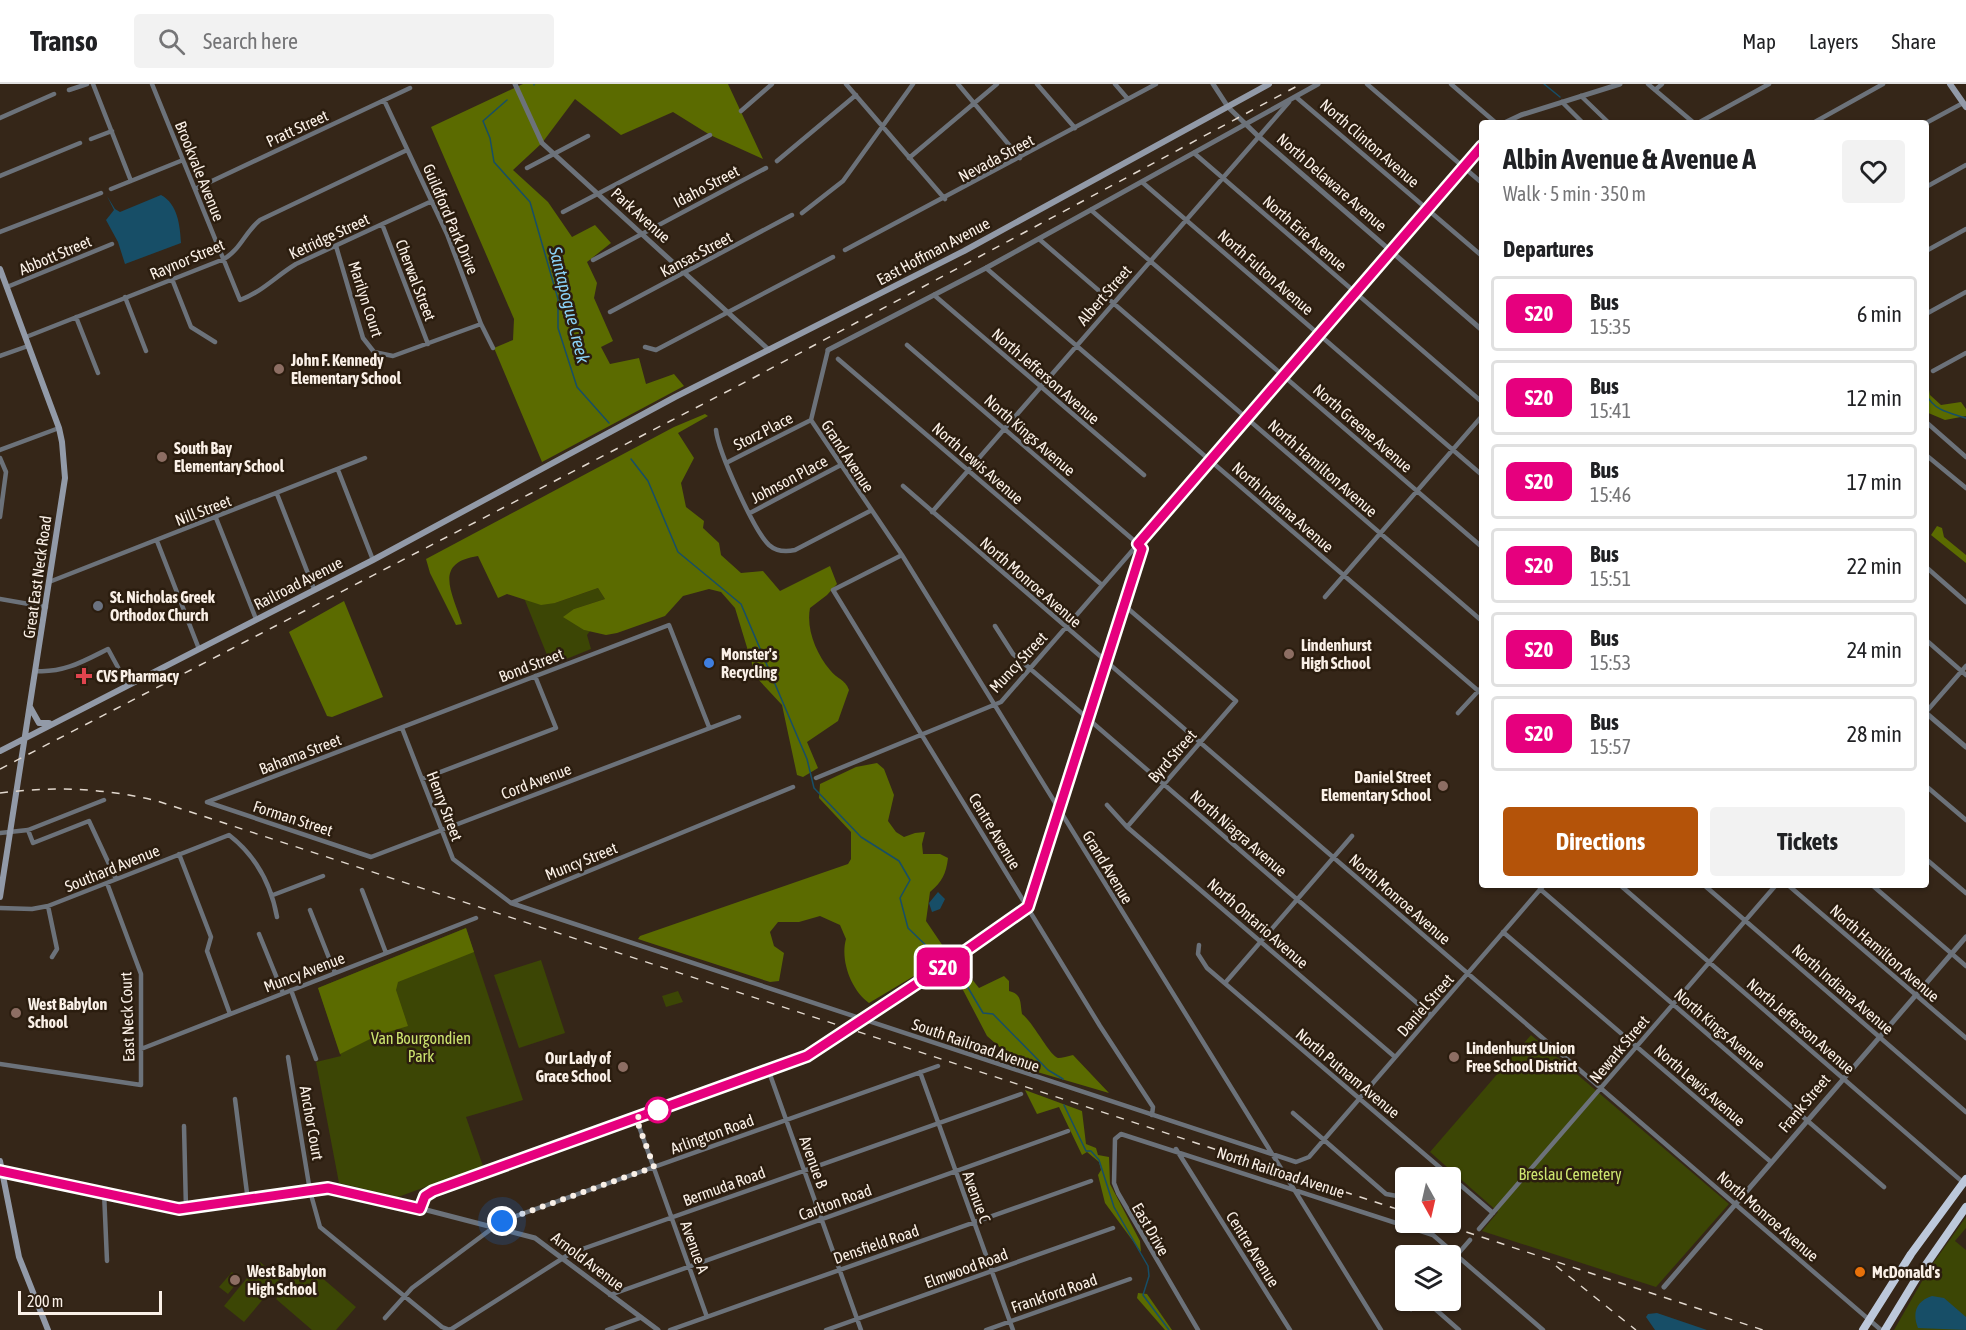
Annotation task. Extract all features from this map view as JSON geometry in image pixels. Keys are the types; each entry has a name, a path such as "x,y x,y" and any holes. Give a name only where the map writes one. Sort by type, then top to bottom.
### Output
{"highway":[{"path":"1863,1330 1911,1254 1965,1182"},
{"path":"1883,1330 1966,1207"}],"main road":[{"name":"East Hoffman Avenue","path":"605,434 964,251 1269,84"},
{"path":"1950,84 1965,105"},
{"name":"Great East Neck Road","path":"0,269 58,428 62,442 65,478 0,897"},
{"name":"Railroad Avenue","path":"0,752 127,684 373,560 605,434"},
{"path":"30,706 39,723 59,720"},
{"path":"0,1161 19,1257 48,1330"}],"street":[{"path":"69,90 87,84"},
{"path":"93,84 131,181"},
{"name":"Brookvale Avenue","path":"152,84 240,300"},
{"name":"Park Avenue","path":"515,84 542,143 769,350"},
{"path":"741,111 772,84"},
{"path":"846,84 945,199"},
{"path":"802,213 843,181 913,84"},
{"path":"958,84 1020,158"},
{"path":"909,158 996,84"},
{"path":"1037,84 1075,128"},
{"path":"1115,84 1128,99"},
{"name":"Nevada Street","path":"845,250 945,199 1156,84"},
{"name":"North Delaware Avenue","path":"1213,84 1228,107 1258,136 1479,327"},
{"path":"828,350 986,268 1318,84"},
{"path":"1367,84 1479,180"},
{"path":"1451,84 1493,120"},
{"path":"1512,120 1620,84"},
{"path":"1648,84 1692,120"},
{"path":"1655,90 1662,84"},
{"path":"1702,120 1769,84"},
{"path":"1818,120 1883,84"},
{"name":"Pratt Street","path":"195,189 410,88"},
{"path":"0,118 54,94"},
{"path":"777,161 856,95"},
{"name":"Albert Street","path":"932,512 1280,110 1297,96"},
{"name":"North Clinton Avenue","path":"1297,96 1479,253"},
{"path":"1581,96 1606,120"},
{"name":"Guildford Park Drive","path":"384,100 432,201 481,324 493,348"},
{"path":"1562,102 1580,120"},
{"path":"1929,122 1965,105"},
{"path":"91,139 111,130"},
{"path":"563,212 710,135"},
{"path":"527,168 588,136"},
{"path":"0,176 80,143"},
{"name":"Raynor Street","path":"26,337 224,259 240,246 251,227 260,220 407,150"},
{"path":"420,1209 425,1196 433,1191 807,1056 1028,907 1125,606 1142,549 1138,544 1479,150"},
{"name":"North Erie Avenue","path":"1194,153 1479,399"},
{"path":"111,189 183,160"},
{"path":"1929,185 1966,165"},
{"name":"Idaho Street","path":"593,260 766,168"},
{"name":"North Fulton Avenue","path":"1142,182 1479,472"},
{"path":"0,232 101,193"},
{"name":"Ketridge Street","path":"240,300 263,290 282,272 296,264 432,201"},
{"name":"North Greene Avenue","path":"1091,210 1479,544"},
{"name":"Kansas Street","path":"610,312 792,215"},
{"name":"Cherwal Street","path":"382,224 428,344"},
{"path":"1929,249 1966,229"},
{"name":"North Hamilton Avenue","path":"1039,239 1479,618"},
{"name":"Abbott Street","path":"7,287 112,244"},
{"name":"Marilyn Court","path":"336,246 363,338 374,352 393,356 481,324"},
{"path":"645,347 656,350 833,257"},
{"name":"North Indiana Avenue","path":"986,268 1479,689"},
{"path":"172,279 191,327 215,342"},
{"path":"1929,312 1966,292"},
{"name":"North Jefferson Avenue","path":"934,295 1144,475"},
{"path":"125,297 146,351"},
{"path":"76,317 98,373"},
{"name":"North Kings Avenue","path":"907,345 1138,544"},
{"path":"0,356 28,346"},
{"name":"Grand Avenue","path":"828,350 811,420 839,466 902,555 1291,1188 1381,1330"},
{"path":"1933,371 1966,353"},
{"name":"North Lewis Avenue","path":"838,359 1102,585"},
{"path":"1325,597 1479,419"},
{"name":"Storz Place","path":"726,463 811,420"},
{"path":"1929,425 1966,457"},
{"path":"0,450 58,428"},
{"path":"716,430 726,463 750,513 769,545 785,552 795,550 870,511"},
{"path":"1929,457 1966,488"},
{"path":"0,458 6,472 0,517"},
{"name":"Nill Street","path":"49,582 365,458"},
{"name":"Johnson Place","path":"750,513 839,466"},
{"path":"338,470 373,560"},
{"name":"North Monroe Avenue","path":"903,486 1883,1330"},
{"path":"277,494 314,589"},
{"path":"216,518 256,620"},
{"path":"157,541 199,649"},
{"name":"Muncy Street","path":"816,778 1001,702 1138,544"},
{"name":"Centre Avenue","path":"902,555 833,590 1100,1026 1153,1107 1152,1115"},
{"path":"1929,570 1966,602"},
{"path":"0,598 46,606"},
{"name":"Byrd Street","path":"1125,606 1236,700 1127,826"},
{"name":"Bond Street","path":"402,728 669,625 709,727"},
{"name":"North Niagra Avenue","path":"995,626 1013,654 1431,1015"},
{"path":"1929,643 1964,673"},
{"path":"36,671 51,672 71,668 108,649 127,684"},
{"path":"1929,709 1964,673 1966,666"},
{"path":"422,779 556,728 535,676"},
{"path":"1458,713 1479,693"},
{"path":"1929,715 1966,747"},
{"name":"Cord Avenue","path":"371,857 739,717"},
{"name":"Henry Street","path":"402,728 453,859 511,903"},
{"name":"Bahama Street","path":"207,802 402,728"},
{"name":"Muncy Street","path":"511,903 793,787"},
{"path":"1929,789 1966,820"},
{"path":"0,833 10,830 28,830 104,800"},
{"name":"Forman Street","path":"207,802 371,857"},
{"name":"North Ontario Avenue","path":"1107,805 1127,826 1395,1057"},
{"path":"28,830 33,843 89,821 116,879"},
{"name":"Southard Avenue","path":"0,908 32,909 48,906 230,835 263,872 273,896"},
{"path":"1225,983 1352,836"},
{"path":"179,854 211,937 207,951 230,1014"},
{"path":"1929,862 1966,893"},
{"path":"276,917 273,896 323,876"},
{"name":"East Neck Court","path":"0,1064 141,1085 141,974 107,883"},
{"name":"Daniel Street","path":"1324,1141 1541,888"},
{"name":"North Kings Avenue","path":"1543,888 1673,1004 1884,1186"},
{"name":"North Jefferson Avenue","path":"1623,888 1965,1182"},
{"name":"North Indiana Avenue","path":"1707,888 1966,1112"},
{"name":"Newark Street","path":"1479,1228 1773,888"},
{"name":"North Hamilton Avenue","path":"1791,888 1966,1038"},
{"path":"1876,888 1966,966"},
{"path":"362,891 386,953"},
{"name":"South Railroad Avenue","path":"511,903 1272,1156 1302,1162 1324,1141"},
{"path":"48,906 57,949 52,957"},
{"path":"310,910 335,973"},
{"name":"Muncy Avenue","path":"141,1049 476,918"},
{"name":"North Lewis Avenue","path":"1503,932 1771,1162"},
{"path":"259,934 284,993"},
{"name":"Frank Street","path":"1664,1287 1966,937"},
{"name":"North Putnam Avenue","path":"1199,945 1198,954 1207,968 1493,1213"},
{"path":"291,990 316,1059"},
{"name":"Anchor Court","path":"288,1057 310,1191 320,1227 403,1297 442,1327 450,1330"},
{"name":"Arlington Road","path":"385,1318 403,1297 502,1221 938,1066"},
{"name":"Avenue B","path":"768,1069 861,1330"},
{"name":"Avenue C","path":"920,1072 1013,1330"},
{"name":"Bermuda Road","path":"450,1330 562,1258 937,1122 1021,1094"},
{"path":"235,1099 248,1201"},
{"path":"1293,1113 1386,1194 1395,1196"},
{"name":"Avenue A","path":"636,1118 707,1317"},
{"path":"184,1126 186,1209"},
{"name":"Carlton Road","path":"610,1295 1068,1131"},
{"name":"North Railroad Avenue","path":"1121,1134 1176,1149 1433,1235 1444,1245"},
{"name":"East Drive","path":"1121,1134 1115,1139 1114,1184 1128,1214 1198,1330"},
{"name":"Centre Avenue","path":"1176,1149 1290,1330"},
{"name":"Arnold Avenue","path":"1,1171 186,1209 338,1189 535,1238 658,1330"},
{"name":"Densfield Road","path":"670,1330 1091,1181"},
{"path":"104,1192 107,1261"},
{"name":"Elmwood Road","path":"826,1330 1113,1228"},
{"path":"1461,1251 1470,1240"},
{"path":"1461,1259 1543,1330"},
{"name":"Frankford Road","path":"986,1330 1130,1279"},
{"path":"1437,1311 1459,1330"},
{"path":"607,1330 640,1318"}],"green space":[{"path":"523,84 728,84 763,159 710,135 673,112 621,135 575,99 542,143 513,170 548,202 572,237 595,225 611,243 587,262 597,283 594,298 613,341 601,347 610,364 639,358 646,384 674,374 684,386 542,462 494,348 513,340 514,319 431,127"},
{"path":"1929,390 1930,395 1941,405 1961,402 1966,409 1966,416 1945,420 1929,413"},
{"path":"705,414 708,416 678,433 694,458 681,483 686,507 704,521 703,528 719,543 721,555 741,573 763,571 780,591 830,566 837,584 810,608 809,624 820,656 849,690 838,721 807,742 818,768 803,777 797,775 782,705 756,677 735,608 721,592 709,589 683,596 665,616 606,635 584,630 563,617 574,609 605,599 598,588 555,603 541,605 507,594 498,598 478,556 455,565 450,572 451,591 462,624 456,625 430,573 426,559 674,427"},
{"path":"1937,526 1942,528 1944,537 1966,555 1966,563 1931,535"},
{"path":"598,588 605,599 574,609 584,630 590,631 587,635 591,649 554,664 549,660 524,598 555,603"},
{"path":"344,601 383,697 332,717 327,716 289,632"},
{"path":"877,763 884,769 894,795 888,821 896,832 904,837 925,832 922,844 923,854 940,854 948,858 943,877 930,892 926,921 949,955 869,1003 852,983 846,965 846,939 840,925 820,916 799,922 778,922 770,932 774,946 784,953 779,981 770,982 638,939 640,936 848,864 851,859 851,832 819,798 820,784 856,767"},
{"name":"Van Bourgondien Park","path":"466,928 523,1100 466,1117 483,1166 398,1197 339,1183 316,1062 341,1056 318,988"},
{"path":"466,928 474,952 398,982 396,990 408,1026 378,1035 340,1054 318,988"},
{"path":"541,960 565,1033 519,1048 494,975"},
{"path":"959,963 979,988 1004,976 1009,981 1009,991 1020,999 1022,1014 1055,1056 1058,1058 1073,1055 1109,1093 1027,1069 1018,1063 987,1036 951,967"},
{"path":"678,991 683,1002 666,1007 662,996"},
{"name":"Breslau Cemetery","path":"1531,1035 1729,1204 1656,1287 1482,1231 1498,1212 1461,1179 1461,1167 1447,1167 1430,1152"},
{"path":"1025,1090 1082,1111 1086,1144 1096,1148 1098,1155 1109,1157 1110,1184 1140,1241 1141,1252 1105,1203 1098,1175 1101,1170 1099,1162 1087,1152 1082,1155 1059,1107 1037,1114"},
{"path":"1966,1217 1966,1228 1955,1241 1966,1250 1966,1330 1894,1330 1929,1269"},
{"path":"260,1262 280,1279 244,1322 224,1306"},
{"path":"306,1264 356,1307 336,1330 312,1330 276,1299"},
{"path":"232,1272 240,1279 228,1294 219,1287"},
{"path":"1138,1293 1147,1294 1172,1330 1165,1330 1137,1298"}],"water":[{"path":"161,195 175,210 181,243 125,264 118,242 106,220 114,210 107,196 115,209 120,212"},
{"path":"938,892 945,899 940,909 932,912 929,903"},
{"path":"1932,1296 1944,1298 1966,1317 1966,1330 1918,1328 1915,1317 1917,1308 1922,1301"},
{"path":"1657,1313 1707,1330 1655,1330 1646,1317 1648,1314"}],"waterway":[{"path":"1544,84 1560,97"},
{"name":"Santapogue Creek","path":"507,100 483,121 490,138 494,162 530,202 558,299 558,328 577,387 609,423"},
{"path":"1929,400 1948,413 1966,418"},
{"name":"Santapogue Creek","path":"631,459 648,481 678,552 741,604 807,759 814,788 861,837 899,861 910,880 900,898 908,928 939,958"},
{"name":"Santapogue Creek","path":"957,969 983,1013 993,1014 1048,1070 1063,1079"},
{"name":"Santapogue Creek","path":"1064,1105 1086,1151 1091,1151 1099,1160 1114,1207 1148,1266 1149,1276 1143,1295 1169,1330"}],"railway":[{"path":"0,769 755,377 1301,84"},
{"path":"0,793 40,789 79,790 118,793 157,801 1395,1208"},
{"path":"1461,1230 1763,1330"},
{"path":"1556,1266 1636,1330"}],"bus line":[{"name":"S20","path":"0,1171 179,1209 194,1209 328,1188 420,1209 422,1201 429,1192 807,1056 954,959 1028,907 1125,606 1142,549 1138,544 1479,150"}],"place":[{"name":"John F. Kennedy Elementary School","path":"279,369"},
{"name":"South Bay Elementary School","path":"162,457"},
{"name":"St. Nicholas Greek Orthodox Church","path":"98,606"},
{"name":"Lindenhurst High School","path":"1289,654"},
{"name":"Monster's Recycling","path":"709,663"},
{"name":"CVS Pharmacy","path":"84,676"},
{"name":"Daniel Street Elementary School","path":"1443,786"},
{"name":"West Babylon School","path":"16,1013"},
{"name":"Lindenhurst Union Free School District","path":"1454,1057"},
{"name":"Our Lady of Grace School","path":"623,1067"},
{"name":"McDonald's","path":"1860,1272"},
{"name":"West Babylon High School","path":"235,1280"}],"route":[{"path":"502,1221 654,1167 636,1118 665,1107 658,1110"}]}
